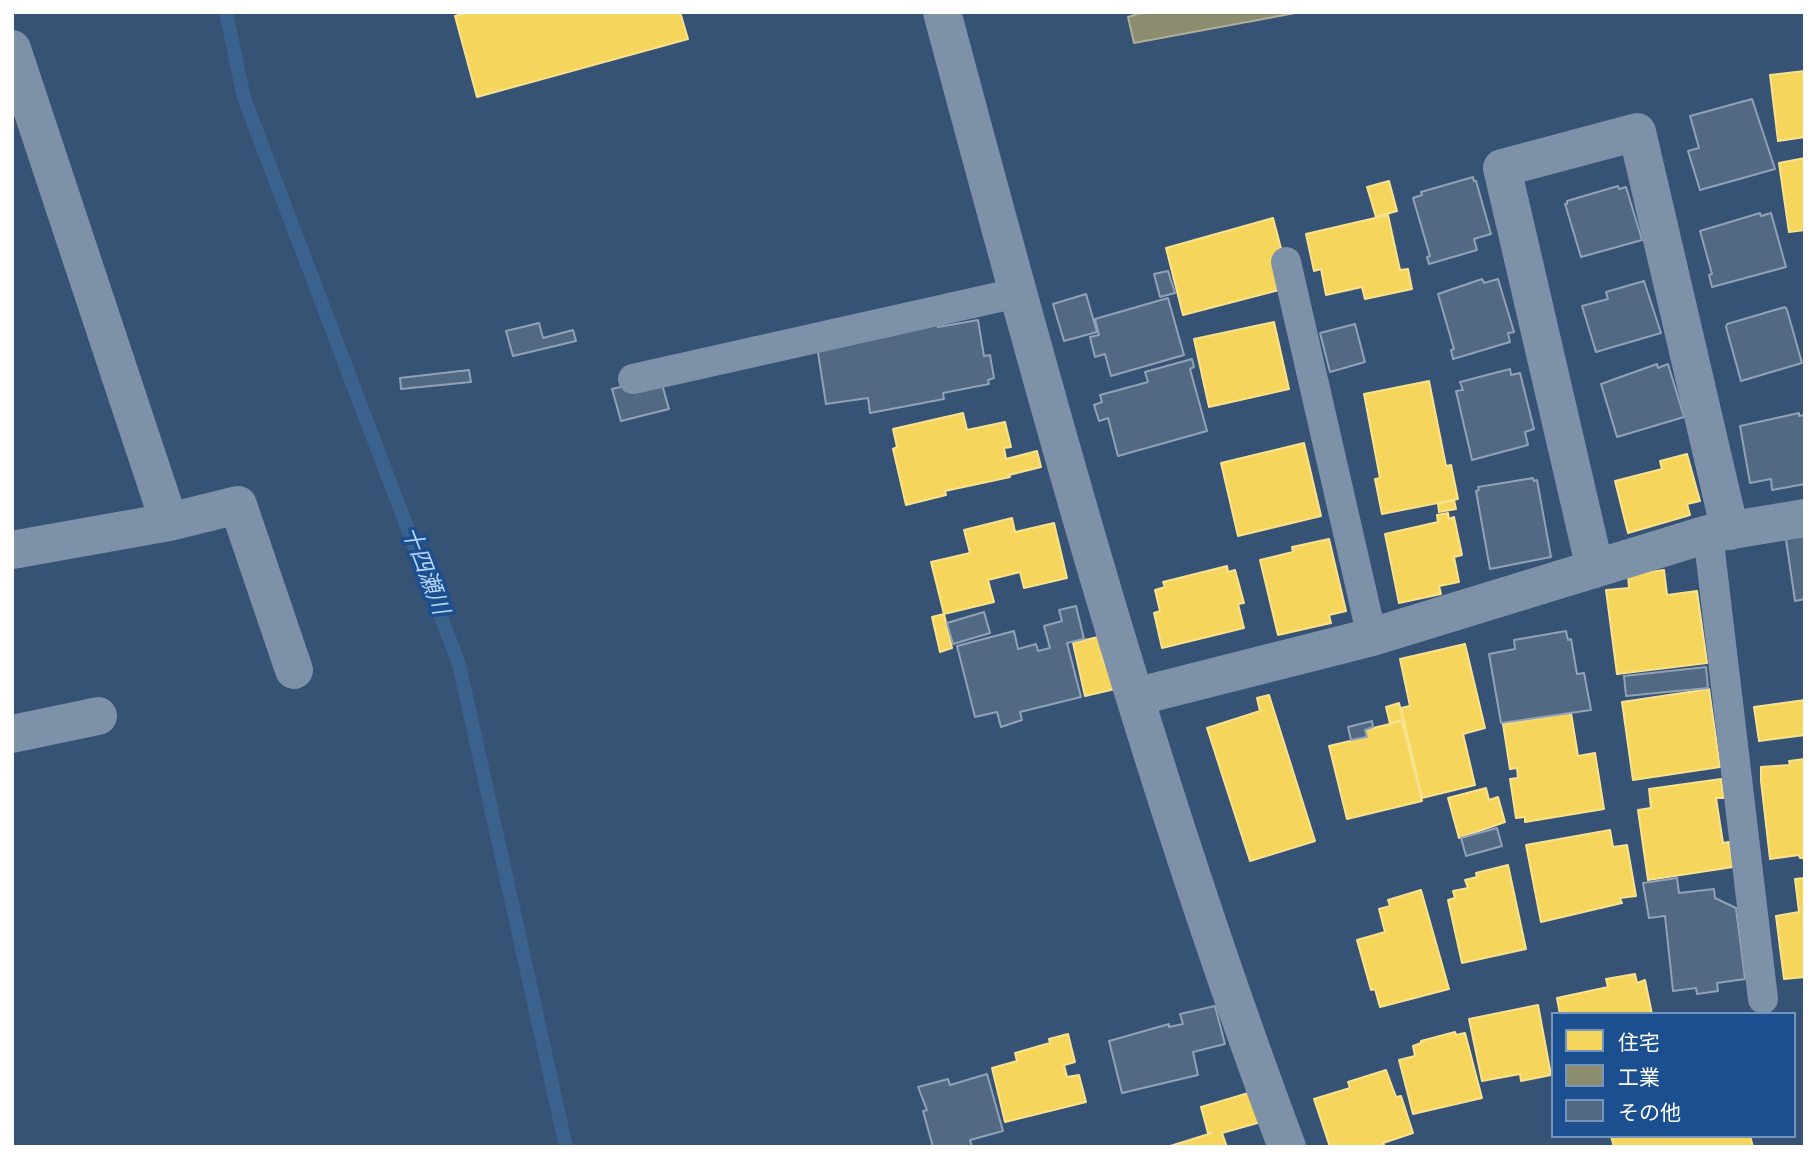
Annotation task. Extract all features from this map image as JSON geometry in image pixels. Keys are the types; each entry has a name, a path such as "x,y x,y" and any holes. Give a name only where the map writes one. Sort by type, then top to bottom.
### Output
{"street":[{"path":"942,12 1017,293 1135,697 1253,1056 1287,1147"},
{"path":"12,49 169,522"},
{"path":"1595,569 1502,168 1637,132 1719,533"},
{"path":"12,550 169,522 238,505 294,670"},
{"path":"1135,697 1372,637 1719,533 1805,518"},
{"path":"12,734 98,716"}],"lane":[{"path":"1286,262 1372,637"},
{"path":"633,379 1017,293"},
{"path":"1719,533 1763,999"}],"building: 住宅":[{"path":"468,12 680,12 688,39 477,97 455,16"},
{"path":"1805,71 1805,137 1778,141 1770,75"},
{"path":"1805,158 1805,230 1789,232 1779,163"},
{"path":"1389,181 1397,211 1376,217 1367,187"},
{"path":"1388,215 1400,270 1408,269 1412,289 1365,299 1362,287 1326,295 1321,269 1314,271 1306,234"},
{"path":"1273,218 1283,256 1271,259 1279,290 1183,315 1166,248"},
{"path":"1274,322 1289,389 1209,407 1194,339"},
{"path":"1429,381 1446,466 1451,465 1458,499 1382,514 1375,479 1380,478 1364,394"},
{"path":"963,413 967,430 1005,422 1011,447 1004,448 1006,459 1037,451 1041,467 1009,475 1010,477 945,491 946,495 906,505 893,449 897,447 893,429"},
{"path":"1304,443 1321,516 1238,536 1221,463"},
{"path":"1687,454 1700,501 1687,504 1690,515 1628,533 1615,481 1662,469 1660,461"},
{"path":"1454,500 1456,509 1439,512 1438,504"},
{"path":"1448,513 1449,519 1454,517 1462,555 1454,557 1459,582 1439,586 1441,594 1399,603 1385,534 1438,522 1437,515"},
{"path":"1012,518 1015,532 1054,523 1067,578 1024,588 1020,572 988,580 994,602 944,614 931,562 970,553 964,530"},
{"path":"1329,539 1346,611 1329,615 1331,623 1278,635 1260,560 1293,552 1292,547"},
{"path":"1227,566 1228,572 1235,570 1244,603 1238,604 1244,628 1162,648 1154,613 1160,611 1155,590 1165,587 1163,582"},
{"path":"1664,570 1667,595 1697,591 1707,663 1617,674 1606,590 1629,588 1628,575"},
{"path":"944,614 952,648 940,652 932,617"},
{"path":"1098,637 1115,689 1085,696 1073,643"},
{"path":"1465,644 1485,728 1463,734 1475,785 1422,798 1401,708 1410,706 1400,659"},
{"path":"1709,689 1720,767 1633,780 1622,702"},
{"path":"1269,695 1315,841 1250,861 1207,728 1260,711 1257,698"},
{"path":"1805,700 1805,735 1759,741 1754,707"},
{"path":"1399,703 1403,720 1390,723 1386,707"},
{"path":"1571,713 1578,756 1595,753 1604,809 1525,822 1525,817 1516,818 1510,779 1518,778 1517,768 1510,769 1503,724"},
{"path":"1402,721 1422,801 1347,819 1329,746 1367,737 1365,730"},
{"path":"1805,759 1805,858 1800,858 1799,855 1770,859 1761,767 1790,765 1789,761"},
{"path":"1721,779 1724,798 1716,798 1723,843 1729,842 1733,867 1648,880 1638,810 1651,808 1649,789"},
{"path":"1486,788 1489,800 1498,797 1505,822 1459,838 1448,798"},
{"path":"1610,830 1613,847 1627,845 1636,896 1620,898 1622,903 1541,922 1526,845"},
{"path":"1508,865 1526,949 1462,963 1448,900 1455,898 1453,891 1468,888 1465,880 1477,877 1476,873"},
{"path":"1805,878 1805,977 1784,979 1776,916 1799,912 1795,879"},
{"path":"1421,890 1449,989 1380,1007 1375,989 1371,990 1357,940 1385,932 1379,909 1390,906 1388,900"},
{"path":"1635,974 1637,983 1645,980 1652,1012 1560,1012 1557,998 1608,987 1606,979"},
{"path":"1538,1005 1551,1075 1521,1081 1520,1074 1482,1081 1469,1019"},
{"path":"1455,1032 1456,1035 1465,1033 1482,1098 1413,1114 1399,1060 1415,1056 1413,1046 1421,1041"},
{"path":"1068,1034 1075,1062 1064,1065 1067,1077 1079,1075 1086,1102 1005,1122 992,1068 1017,1061 1015,1053 1050,1043 1049,1039"},
{"path":"1386,1070 1396,1097 1401,1096 1413,1133 1383,1143 1385,1147 1330,1147 1314,1099 1350,1088 1348,1082"},
{"path":"1252,1092 1261,1122 1222,1133 1227,1147 1167,1147 1212,1133 1208,1133 1201,1107"},
{"path":"1612,1138 1751,1138 1753,1147 1614,1147"}],"building: 工業":[{"path":"1144,12 1301,12 1134,43 1128,17"}],"building: その他":[{"path":"1752,99 1775,169 1700,190 1688,151 1699,148 1690,116"},
{"path":"1473,177 1491,234 1474,239 1477,250 1429,264 1427,257 1430,256 1413,198 1422,195 1421,192"},
{"path":"1618,186 1619,189 1626,187 1642,240 1581,257 1565,204 1567,201"},
{"path":"1760,213 1761,216 1771,213 1786,267 1712,287 1709,275 1712,274 1700,231"},
{"path":"1168,271 1175,293 1160,297 1154,274"},
{"path":"1482,279 1484,283 1498,279 1514,332 1508,333 1510,342 1453,359 1451,350 1454,349 1438,294"},
{"path":"1644,281 1661,333 1596,352 1582,306 1608,299 1606,292"},
{"path":"1086,294 1097,332 1064,341 1053,304"},
{"path":"1168,298 1184,355 1111,376 1105,354 1095,357 1090,337 1099,335 1095,319"},
{"path":"1785,307 1802,363 1741,381 1727,324"},
{"path":"936,312 938,327 978,320 984,356 990,355 994,378 988,380 989,384 943,393 944,399 870,413 868,398 826,404 816,340"},
{"path":"539,323 543,338 573,330 576,341 513,356 506,331"},
{"path":"1355,324 1365,362 1330,372 1320,333"},
{"path":"1192,359 1194,367 1190,369 1207,431 1118,456 1108,418 1099,421 1094,405 1102,402 1100,395 1148,382 1145,372"},
{"path":"1657,364 1658,368 1668,364 1684,417 1617,437 1601,384"},
{"path":"1510,369 1511,375 1520,373 1534,429 1525,432 1528,445 1472,460 1456,391 1463,390 1460,382"},
{"path":"469,370 471,382 401,389 400,378"},
{"path":"660,377 669,409 621,421 612,389"},
{"path":"1799,413 1799,416 1805,415 1805,484 1772,490 1771,479 1750,483 1740,426"},
{"path":"1533,478 1534,481 1537,480 1551,557 1490,569 1476,491 1479,490 1478,487"},
{"path":"1805,530 1805,599 1795,601 1785,533"},
{"path":"1076,606 1084,639 1067,643 1081,697 1020,712 1022,720 1001,727 997,712 975,717 957,646 1014,631 1018,649 1036,644 1038,651 1050,648 1044,626 1062,621 1059,610"},
{"path":"984,612 990,633 953,644 947,623"},
{"path":"1566,631 1568,640 1571,639 1577,674 1584,673 1591,710 1501,723 1489,654 1515,649 1514,640"},
{"path":"1706,667 1708,688 1626,696 1624,676"},
{"path":"1372,721 1373,727 1365,730 1367,737 1351,740 1348,727"},
{"path":"1497,828 1502,846 1466,856 1461,838"},
{"path":"1677,878 1679,893 1714,889 1715,898 1736,908 1745,979 1717,983 1718,991 1697,994 1696,988 1673,991 1665,916 1649,918 1643,883"},
{"path":"1215,1006 1225,1044 1193,1052 1198,1075 1122,1093 1109,1041 1169,1024 1169,1027 1183,1024 1180,1014"},
{"path":"987,1074 1003,1131 970,1140 972,1147 933,1147 923,1111 927,1110 918,1087 948,1079 950,1085"}],"waterway":[{"name":"十四瀬川","path":"226,12 244,98 459,664 566,1147"}]}
